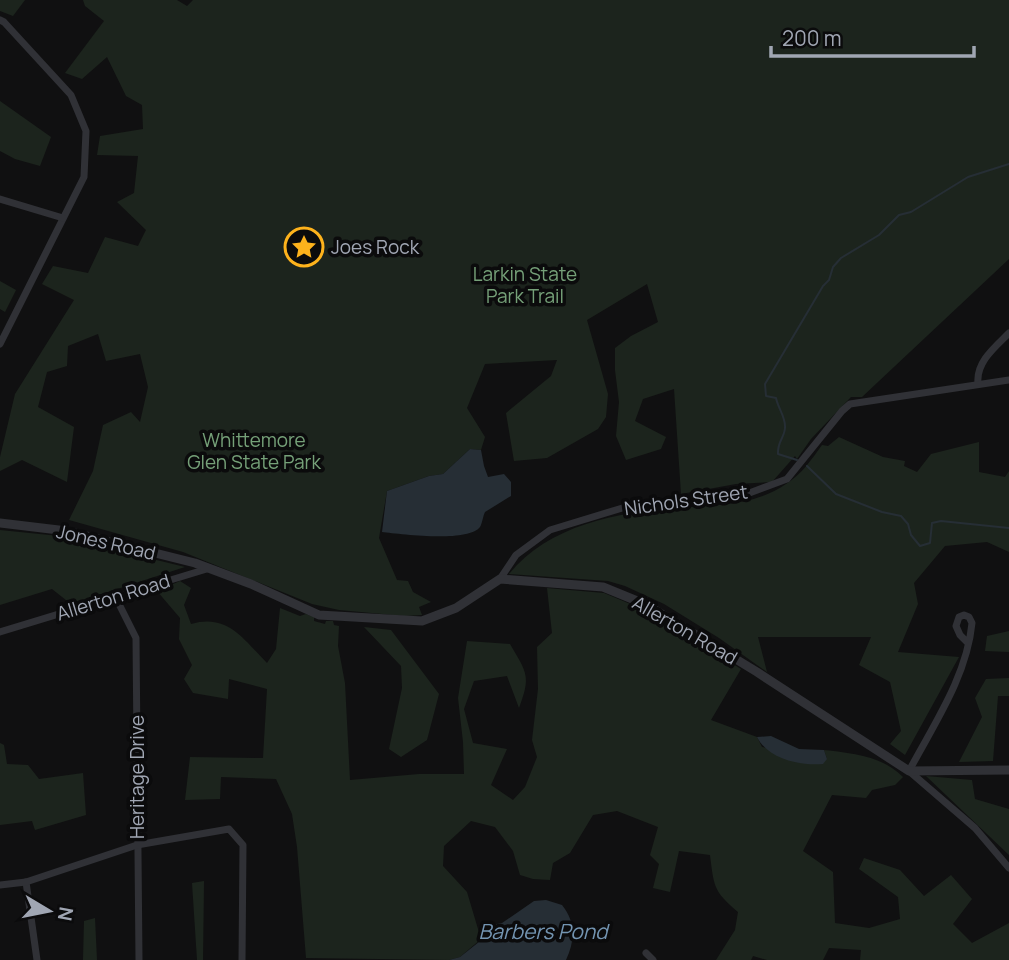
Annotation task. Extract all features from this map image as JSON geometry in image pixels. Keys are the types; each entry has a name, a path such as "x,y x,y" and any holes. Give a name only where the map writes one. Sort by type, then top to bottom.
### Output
{"street":[{"path":"0,20 71,95 86,131 84,177 0,344"},
{"path":"0,199 62,218"},
{"path":"1009,333 985,357 978,383 1009,380"},
{"name":"Nichols Street","path":"500,579 516,555 550,530 629,506 744,495 787,479 842,411 859,402 978,383"},
{"name":"Jones Road","path":"0,523 67,531 210,568"},
{"path":"210,568 319,615 422,621 456,608 500,579"},
{"name":"Allerton Road","path":"0,632 210,568"},
{"name":"Allerton Road","path":"500,579 603,587 647,605 757,672 909,771"},
{"name":"Heritage Drive","path":"116,598 136,638 139,960"},
{"path":"909,771 968,653 967,642"},
{"path":"909,771 1009,770"},
{"path":"909,771 975,828 1009,869"},
{"path":"0,886 26,882 137,845 229,829 243,845 242,960"},
{"path":"26,882 37,960"},
{"path":"646,953 653,960"}],"green space":[{"path":"0,0 25,0 13,16 0,11"},
{"path":"83,0 177,0 187,6 193,0 1009,0 1009,259 862,397 851,397 811,439 797,459 795,456 772,482 736,484 681,494 674,389 643,399 635,421 666,437 661,449 626,460 616,436 619,402 615,348 658,322 647,284 587,320 608,394 606,417 598,429 547,458 514,461 506,413 551,376 557,360 485,364 467,408 485,437 481,450 470,449 443,474 429,476 387,491 379,538 397,580 408,581 413,592 431,602 419,607 422,615 339,610 312,604 183,552 69,520 93,471 103,425 131,412 140,422 148,387 140,354 106,361 98,334 68,346 67,366 47,372 38,407 74,427 67,482 22,460 0,471 0,457 15,394 74,300 42,284 53,266 88,273 105,237 138,246 146,230 117,202 134,193 138,156 97,155 100,136 143,129 142,105 126,96 107,57 82,79 65,73 104,21 85,6"},
{"path":"0,101 51,137 40,166 15,159 0,151"},
{"path":"0,281 16,290 5,312 0,309"},
{"path":"839,437 883,457 905,461 904,466 917,472 931,454 979,442 979,472 1005,477 1009,471 1009,552 987,542 945,546 914,583 918,604 898,652 959,657 905,755 890,744 901,731 890,682 859,665 871,637 758,637 767,672 664,604 625,586 608,581 509,574 525,557 544,544 586,524 631,513 720,505 761,497 791,480 822,445 828,446"},
{"path":"0,530 59,536 185,567 71,604 52,589 0,605"},
{"path":"180,581 191,588 184,605 191,624 215,622 225,625 243,638 267,663 276,649 280,608 300,616 306,614 314,617 314,621 325,624 326,621 333,621 334,625 339,626 338,646 345,683 350,780 419,774 464,774 458,698 467,641 510,644 526,681 519,708 507,676 474,681 464,709 473,743 507,749 491,785 513,800 525,787 537,757 532,740 538,689 537,647 552,633 547,588 604,593 647,611 741,669 711,720 757,737 762,747 827,759 824,750 856,754 886,764 903,777 895,785 872,790 866,798 832,795 803,851 833,872 835,923 869,928 900,919 898,897 859,869 864,858 900,870 924,896 951,875 972,899 953,924 972,943 1009,923 1009,960 860,960 861,950 829,948 823,960 767,960 753,956 751,960 716,960 735,930 738,912 716,887 710,855 679,851 670,892 653,888 659,864 650,855 658,827 617,811 593,815 570,853 553,863 550,880 520,875 513,851 495,827 471,821 444,846 443,866 467,892 481,939 460,957 449,960 306,958 292,814 276,779 221,777 220,799 185,800 190,757 263,758 267,689 229,679 228,699 193,693 184,679 192,665 179,639 180,618 157,591"},
{"path":"364,627 391,630 439,694 427,740 401,757 389,749 402,688 401,666"},
{"path":"1009,631 1009,652 985,651 987,636"},
{"path":"1009,678 1009,696 998,696 993,761 959,762 982,717 975,698 986,679"},
{"path":"0,743 4,745 7,764 28,765 39,779 83,773 86,815 35,830 32,821 0,825"},
{"path":"926,776 972,780 975,799 1009,809 1009,855"},
{"path":"204,881 203,960 197,960 192,883"},
{"path":"95,918 97,960 83,960 84,921"}],"water":[{"path":"470,449 481,450 488,477 504,474 511,482 511,496 485,512 480,527 473,532 448,536 382,532 387,491 429,476 443,474"},
{"path":"771,736 799,749 824,750 827,759 823,764 786,760 769,751 757,737"},
{"name":"Barbers Pond","path":"546,900 562,905 570,918 573,932 566,960 449,960 460,957 494,930 492,925 502,923 534,901"}],"waterway":[{"path":"797,460 778,454 785,422 776,398 766,396 765,384 829,280 833,267 841,258 879,235 899,215 911,212 968,177 1009,164"},
{"path":"807,466 836,494 882,512 901,516 920,546 930,543 932,523 941,521 1009,528"}],"place":[{"name":"Joes Rock","path":"304,247"}],"park label":[{"name":"Larkin State Park Trail","path":"525,285"},
{"name":"Whittemore Glen State Park","path":"254,451"}]}
